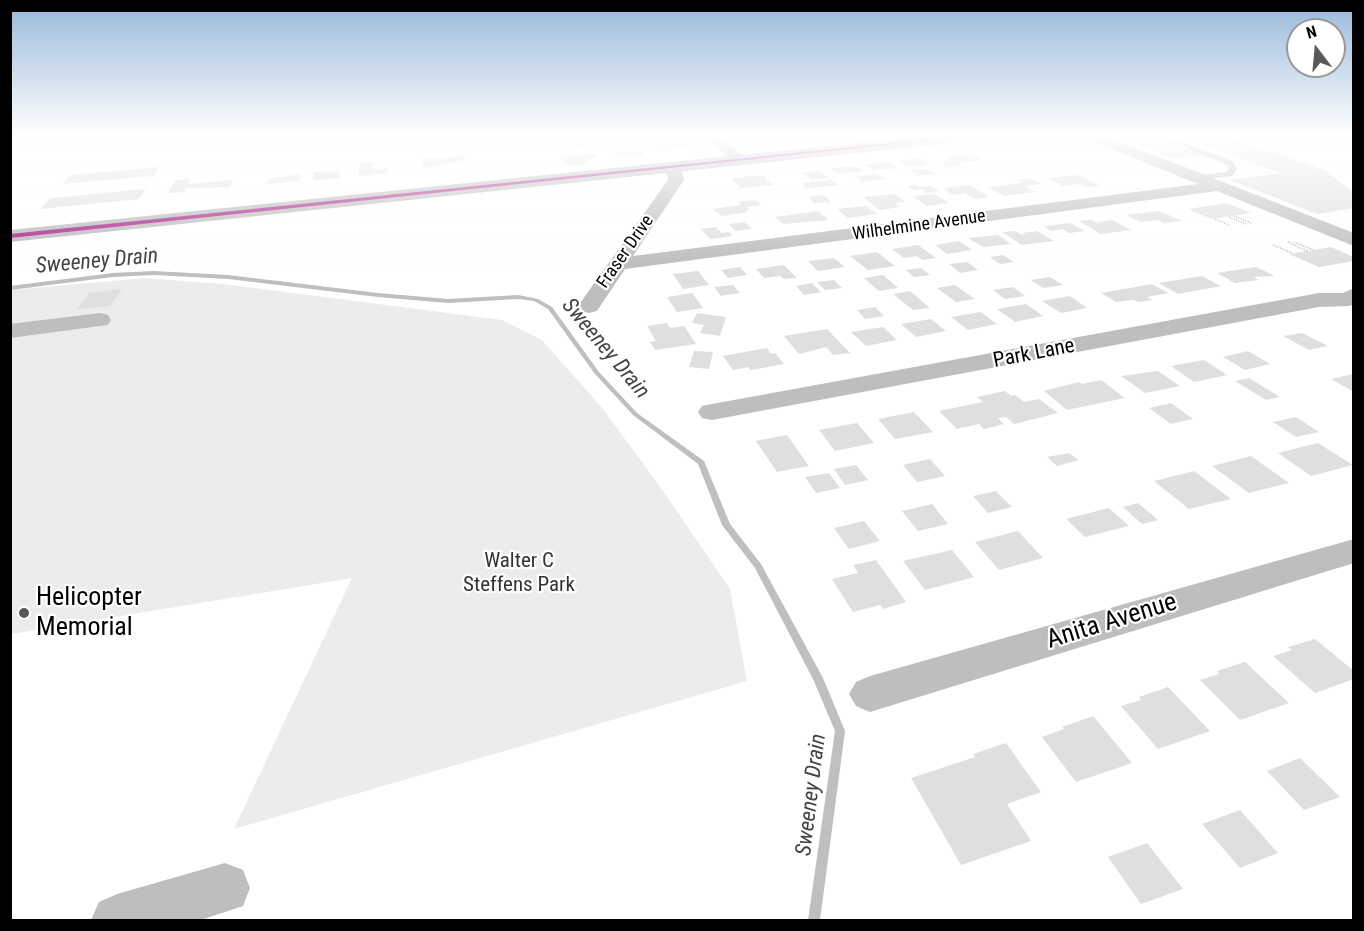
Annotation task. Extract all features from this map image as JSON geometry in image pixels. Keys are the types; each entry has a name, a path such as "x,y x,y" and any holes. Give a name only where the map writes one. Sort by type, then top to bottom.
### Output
{"main road":[{"path":"10,236 559,179"}],"street":[{"name":"Fraser Drive","path":"589,306 676,179"},
{"path":"1201,179 1353,240"},
{"name":"Wilhelmine Avenue","path":"619,263 644,262 1218,186"},
{"name":"Park Lane","path":"712,412 1319,300 1352,300"},
{"path":"10,331 100,320"},
{"name":"Anita Avenue","path":"870,694 1353,550"},
{"path":"117,921 225,888"}],"path":[{"path":"1229,217 1249,224 1234,216"},
{"path":"1215,219 1231,226"},
{"path":"1307,251 1291,242 1313,250"},
{"path":"1273,245 1292,253"}],"green space":[{"name":"Walter C Steffens Park","path":"145,278 223,284 502,320 542,340 603,409 730,589 747,681 234,829 352,578 11,634 11,290"}],"building":[{"path":"66,179 114,179 62,184"},
{"path":"190,179 188,184 233,180 230,187 186,188 185,192 168,193 175,180"},
{"path":"269,179 299,179 299,181 267,184"},
{"path":"732,179 768,179 774,185 741,188"},
{"path":"859,179 881,179 863,182"},
{"path":"1032,179 1042,184 1025,186 1035,192 1004,196 988,187 1023,183 1018,180"},
{"path":"1052,179 1087,179 1101,186 1087,187 1079,184 1063,186"},
{"path":"1337,179 1354,193 1354,208 1317,214 1230,180"},
{"path":"831,180 839,185 807,188 801,183"},
{"path":"969,185 989,197 975,199 965,193 953,195 943,188"},
{"path":"908,186 931,186 940,191 927,193 922,189 914,190"},
{"path":"146,189 139,199 40,209 50,198"},
{"path":"894,194 906,202 895,203 901,207 880,210 863,197"},
{"path":"935,194 949,203 927,206 912,196"},
{"path":"823,195 831,202 815,203 808,197"},
{"path":"755,200 761,205 747,207 750,210 746,210 748,212 722,216 712,209 741,205 738,202"},
{"path":"1227,203 1251,213 1211,219 1188,209"},
{"path":"866,206 877,214 848,218 837,209"},
{"path":"818,211 829,220 783,224 775,217"},
{"path":"1160,211 1182,221 1140,222 1126,215"},
{"path":"1091,220 1101,224 1098,222 1113,220 1131,230 1101,234 1079,221"},
{"path":"745,222 752,229 735,231 729,224"},
{"path":"1070,223 1085,231 1069,233 1063,229 1051,231 1044,226"},
{"path":"716,227 722,233 729,232 733,236 710,239 701,229"},
{"path":"1015,231 1025,235 1022,233 1037,231 1054,241 1022,245 1002,232"},
{"path":"998,235 1011,244 983,247 968,238"},
{"path":"959,241 972,250 947,254 935,245"},
{"path":"918,245 936,258 923,260 917,256 904,258 892,249"},
{"path":"1331,247 1354,257 1354,261 1319,267 1289,254"},
{"path":"877,252 895,266 868,270 850,256"},
{"path":"1003,255 1014,262 1000,264 990,257"},
{"path":"834,258 845,267 818,271 808,261"},
{"path":"967,262 978,270 960,273 949,264"},
{"path":"784,265 797,278 784,279 780,276 764,278 756,269"},
{"path":"740,267 747,275 728,278 721,270"},
{"path":"1256,267 1275,276 1253,277 1259,280 1235,283 1217,273"},
{"path":"921,268 930,275 914,277 906,270"},
{"path":"698,271 709,285 683,289 673,274"},
{"path":"883,275 898,288 879,291 864,278"},
{"path":"1202,276 1221,286 1178,294 1159,283"},
{"path":"1050,277 1063,285 1043,288 1031,280"},
{"path":"834,280 842,288 825,290 817,282"},
{"path":"812,283 821,292 804,295 796,286"},
{"path":"1152,284 1168,293 1147,297 1152,300 1116,302 1101,293"},
{"path":"733,285 740,293 721,296 714,287"},
{"path":"955,285 975,299 956,302 937,288"},
{"path":"1013,287 1025,296 1005,299 993,290"},
{"path":"122,289 110,306 77,309 89,293"},
{"path":"910,291 930,308 913,310 893,294"},
{"path":"692,293 703,308 677,312 667,297"},
{"path":"1070,296 1087,308 1061,313 1042,301"},
{"path":"1026,304 1043,316 1015,322 997,309"},
{"path":"875,307 884,316 865,319 857,310"},
{"path":"981,312 997,324 968,330 951,317"},
{"path":"697,313 726,317 720,336 700,333 704,325 692,323"},
{"path":"931,319 946,331 916,337 901,324"},
{"path":"667,323 670,328 684,326 696,344 655,350 650,342 656,341 647,326"},
{"path":"883,327 897,340 866,346 851,332"},
{"path":"827,329 850,353 833,355 826,347 799,354 784,336"},
{"path":"1302,333 1328,346 1309,350 1283,336"},
{"path":"767,348 771,354 775,353 784,364 751,370 748,367 733,370 723,356"},
{"path":"694,351 713,352 709,369 689,367"},
{"path":"1248,351 1270,364 1245,370 1223,357"},
{"path":"1204,360 1227,375 1194,382 1171,366"},
{"path":"1158,371 1180,386 1145,393 1121,376"},
{"path":"1354,374 1354,392 1331,379"},
{"path":"1249,378 1280,397 1266,400 1235,381"},
{"path":"1101,380 1125,398 1067,410 1044,391 1079,382 1082,384"},
{"path":"1005,391 1024,402 1039,399 1058,413 1014,424 1006,417 998,418 1004,424 984,429 979,424 957,429 939,411 983,402 977,397"},
{"path":"1171,403 1193,419 1171,424 1149,408"},
{"path":"914,412 933,432 895,439 878,419"},
{"path":"1296,417 1319,432 1296,437 1273,422"},
{"path":"857,423 874,443 835,451 819,430"},
{"path":"787,435 809,466 777,472 756,441"},
{"path":"1318,443 1353,465 1311,476 1278,453"},
{"path":"1069,453 1079,460 1057,466 1047,457"},
{"path":"1251,456 1289,483 1249,493 1212,466"},
{"path":"930,459 945,476 917,482 903,465"},
{"path":"856,465 868,480 845,485 834,469"},
{"path":"1194,471 1231,499 1189,509 1154,481"},
{"path":"829,473 840,488 816,493 805,477"},
{"path":"996,491 1012,507 988,513 973,496"},
{"path":"1138,503 1158,520 1142,524 1123,507"},
{"path":"932,504 948,524 918,531 902,511"},
{"path":"1109,508 1129,526 1085,537 1066,519"},
{"path":"864,521 880,541 849,549 834,528"},
{"path":"1018,531 1043,558 999,570 975,542"},
{"path":"952,550 974,577 925,590 903,561"},
{"path":"876,560 906,602 883,609 880,605 853,612 832,579 858,573 853,565"},
{"path":"1315,639 1354,671 1354,679 1315,693 1273,656 1292,650 1288,647"},
{"path":"1245,662 1289,703 1240,720 1200,680 1219,674 1217,671"},
{"path":"1168,687 1210,731 1158,749 1121,706 1141,700 1139,697"},
{"path":"1093,716 1132,763 1076,782 1042,737"},
{"path":"1006,743 1041,792 1007,804 1031,841 961,865 911,778 975,757 973,754"},
{"path":"1300,758 1340,797 1304,810 1267,771"},
{"path":"1240,810 1278,853 1240,868 1202,824"},
{"path":"1147,843 1183,889 1141,904 1108,857"}],"waterway":[{"name":"Sweeney Drain","path":"10,288 113,275 154,273 228,277 448,301 518,297 536,300 550,308 597,373 635,414 701,463 726,525 758,566 818,678 840,731 814,920"}],"transit line":[{"path":"10,236 553,179"}],"place":[{"name":"Helicopter Memorial","path":"24,613"}]}
